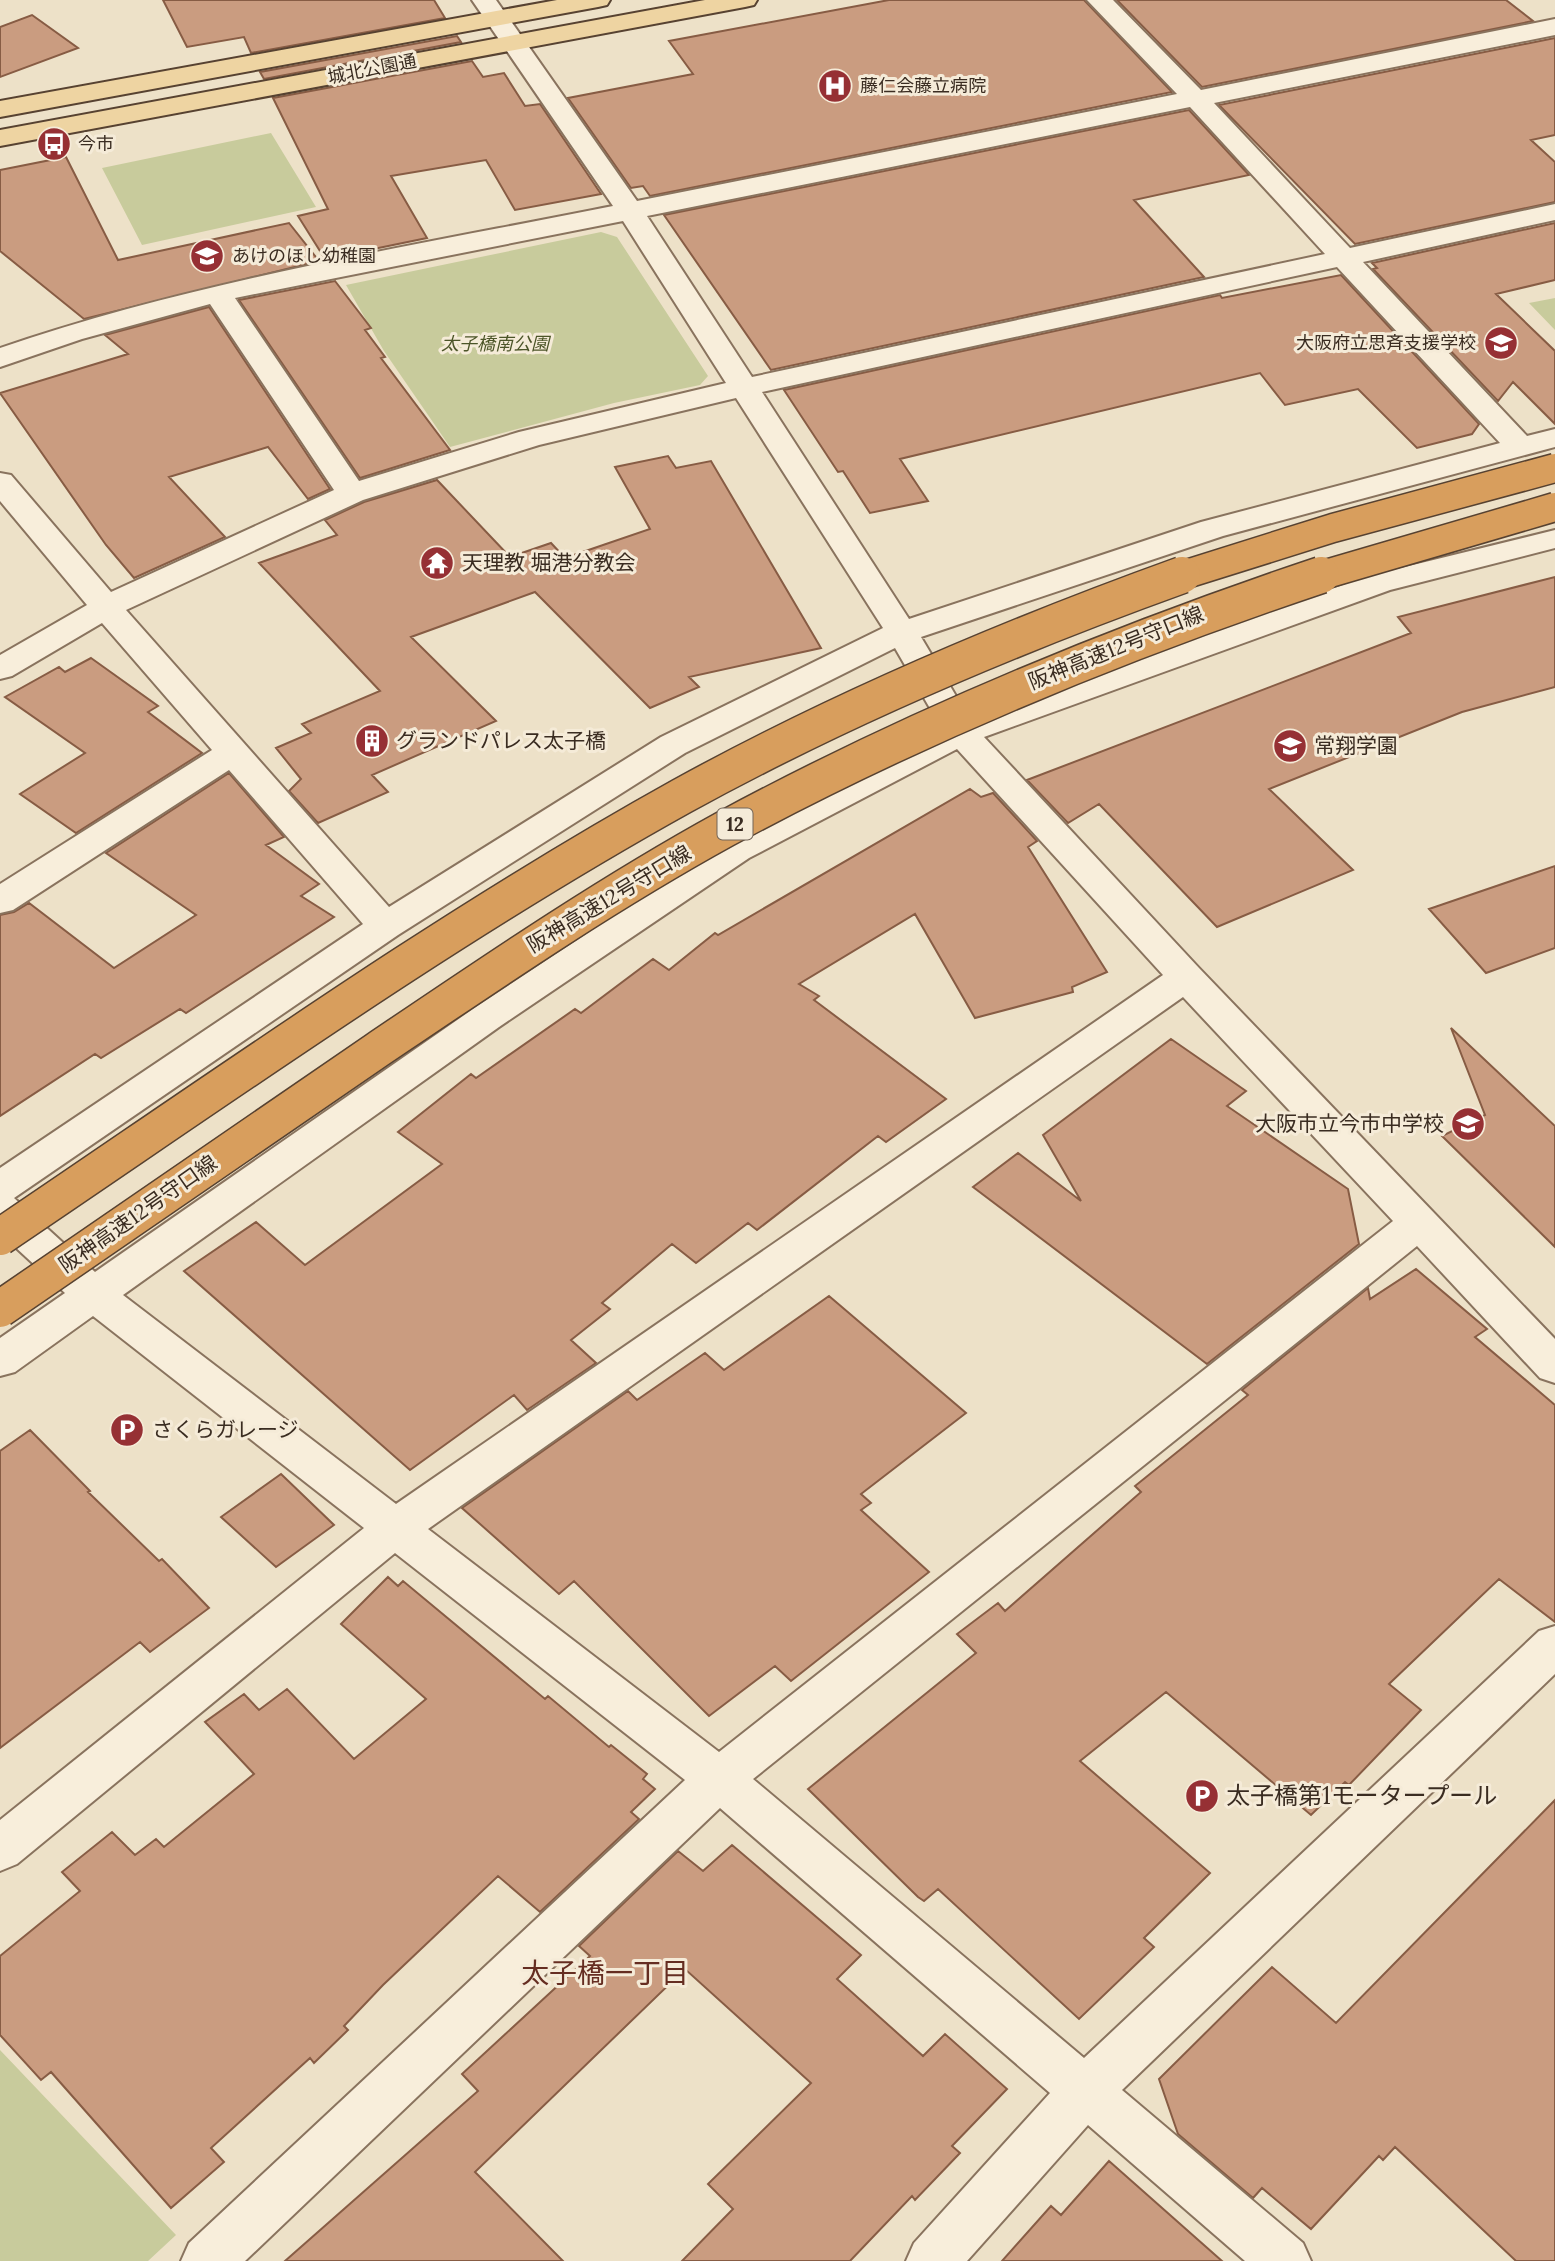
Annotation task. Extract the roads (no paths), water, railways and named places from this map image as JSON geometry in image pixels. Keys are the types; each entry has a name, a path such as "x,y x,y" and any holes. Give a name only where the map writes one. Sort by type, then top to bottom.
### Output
{"highway":[{"name":"阪神高速12号守口線","path":"0,1237 470,922 684,796 788,742 933,674 1040,628 1148,587 1391,509 1555,468"},
{"name":"阪神高速12号守口線","path":"0,1309 508,961 722,831 827,775 1065,666 1183,620 1422,542 1555,507"}],"main road":[{"name":"城北公園通","path":"0,109 490,9 598,0"},
{"name":"城北公園通","path":"0,138 745,0"}],"street":[{"path":"1099,0 1196,99 1520,447"},
{"path":"490,9 631,212 742,388 902,632 961,733 1186,977 1555,1366"},
{"path":"0,358 72,333 217,293 1555,27"},
{"path":"0,669 106,607 352,493 530,438 742,388 1344,260 1555,212"},
{"path":"217,293 352,493"},
{"path":"0,1188 385,926 673,746 902,632 1212,530 1555,438"},
{"path":"0,482 385,926"},
{"path":"0,1360 486,1018 737,850 961,733 1379,583 1555,539"},
{"path":"0,901 233,752"},
{"path":"0,1849 394,1530 1186,977"},
{"path":"0,1209 93,1294 394,1530 719,1779 1286,2261"},
{"path":"207,2261 719,1779 1419,1222"},
{"path":"932,2261 1086,2090 1555,1645"}],"place":[{"name":"藤仁会藤立病院","path":"835,86"},
{"name":"今市","path":"54,144"},
{"name":"あけのほし幼稚園","path":"207,256"},
{"name":"大阪府立思斉支援学校","path":"1501,343"},
{"name":"天理教 堀港分教会","path":"437,563"},
{"name":"グランドパレス太子橋","path":"372,741"},
{"name":"常翔学園","path":"1290,746"},
{"name":"大阪市立今市中学校","path":"1468,1124"},
{"name":"さくらガレージ","path":"127,1430"},
{"name":"太子橋第1モータープール","path":"1202,1796"}],"district":[{"name":"太子橋一丁目","path":"605,1973"}],"park label":[{"name":"太子橋南公園","path":"495,344"}]}
